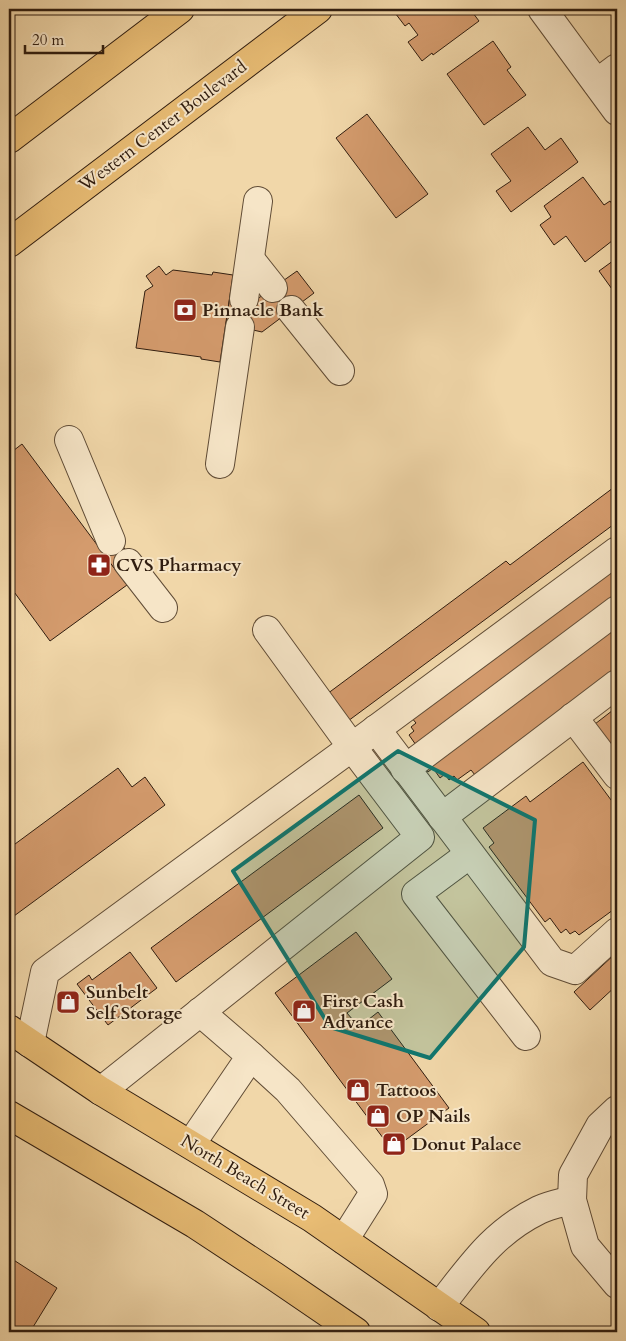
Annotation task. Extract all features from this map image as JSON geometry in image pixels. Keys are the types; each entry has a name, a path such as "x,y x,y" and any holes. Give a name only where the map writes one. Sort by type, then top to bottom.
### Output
{"main road":[{"path":"9,139 180,9"},
{"name":"Western Center Boulevard","path":"9,243 318,9"},
{"name":"North Beach Street","path":"19,1036 101,1090 312,1218 476,1332"},
{"path":"9,1115 194,1224 356,1332"}],"street":[{"path":"542,9 607,75 617,111"},
{"path":"244,299 258,201"},
{"path":"250,259 273,288"},
{"path":"291,310 340,371"},
{"path":"220,464 240,327"},
{"path":"69,440 111,540"},
{"path":"19,1036 45,972 617,551"},
{"path":"128,563 163,608"},
{"path":"405,768 617,610"},
{"path":"101,1090 420,837 267,630"},
{"path":"442,817 617,684"},
{"path":"573,717 617,775"},
{"path":"376,730 552,962 576,970 617,932"},
{"path":"470,854 416,894 526,1036"},
{"path":"200,1012 288,1090 370,1185 373,1194 344,1240"},
{"path":"191,1144 251,1056"},
{"path":"617,1110 600,1126 573,1175 572,1200 585,1246 617,1284"},
{"path":"439,1307 481,1253 508,1228 540,1210 572,1200"}],"highlighted area":[{"path":"398,751 535,820 524,947 430,1058 330,1027 233,871"}],"building":[{"path":"392,9 470,9 479,21 422,61 408,42 418,35 409,23 405,26"},
{"path":"493,41 511,67 507,70 526,95 484,125 447,74"},
{"path":"367,114 428,194 396,218 336,138"},
{"path":"528,127 545,150 561,138 578,162 511,212 496,191 511,181 491,154"},
{"path":"583,177 604,205 610,201 617,211 617,237 585,262 566,236 554,245 540,225 551,217 544,206"},
{"path":"617,258 617,296 599,271"},
{"name":"Pinnacle Bank","path":"159,266 166,275 173,270 212,275 213,272 233,275 220,362 201,359 201,357 136,348 145,291 153,286 146,276"},
{"path":"297,271 314,293 262,332 226,324 230,296 253,302"},
{"name":"CVS Pharmacy","path":"22,444 127,585 50,641 9,585 9,454"},
{"path":"617,485 617,522 348,721 327,694 506,561 510,565"},
{"path":"116,537 133,560 117,572 100,549"},
{"path":"609,570 613,575 617,572 617,596 416,745 409,735 414,731 411,727 416,723 411,717"},
{"path":"617,623 617,669 475,775 471,770 457,780 454,776 449,780 445,774 440,778 433,768 428,772 425,767"},
{"path":"617,707 617,753 595,724"},
{"path":"583,762 617,808 617,907 579,935 575,931 570,934 566,929 561,933 550,918 545,922 489,847 494,843 483,828 526,796 530,802"},
{"path":"118,768 132,787 145,777 165,805 14,916 9,909 9,844 11,847"},
{"path":"359,795 383,828 176,982 151,948"},
{"path":"356,932 392,979 347,1013 359,1027 378,1012 449,1108 392,1150 275,993"},
{"path":"130,952 157,988 108,1025 77,984 89,975 92,980"},
{"path":"617,952 617,985 590,1010 574,992"},
{"path":"9,1257 57,1288 30,1332 9,1332"}],"place":[{"name":"Pinnacle Bank","path":"185,310"},
{"name":"CVS Pharmacy","path":"99,565"},
{"name":"Sunbelt Self Storage","path":"68,1002"},
{"name":"First Cash Advance","path":"304,1011"},
{"name":"Tattoos","path":"358,1090"},
{"name":"OP Nails","path":"378,1116"},
{"name":"Donut Palace","path":"394,1144"}]}
